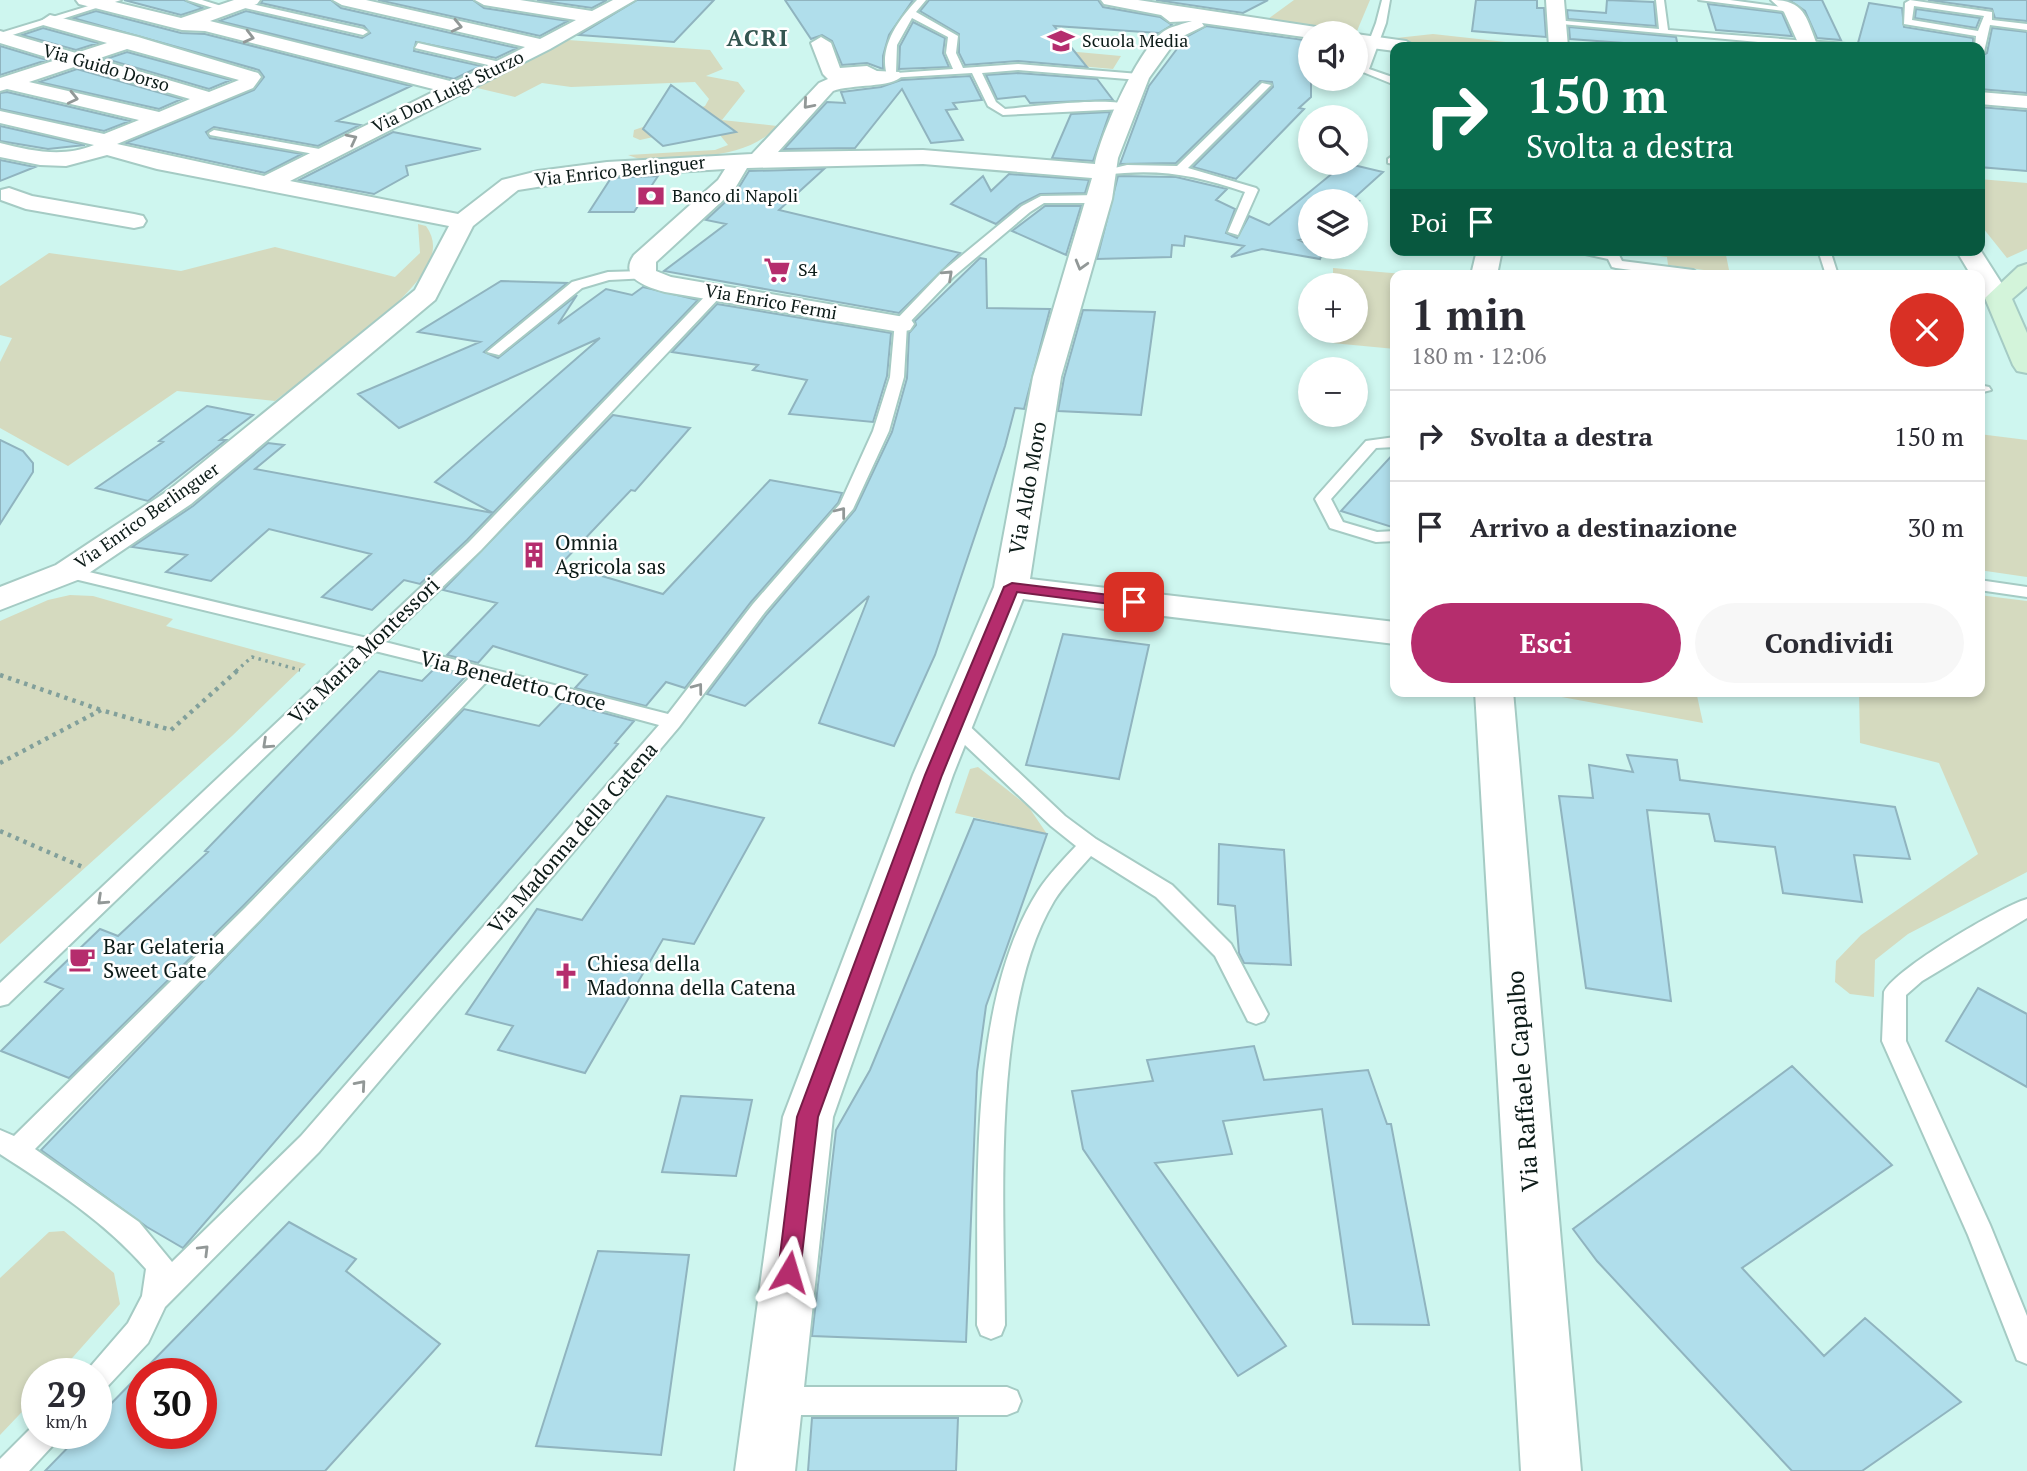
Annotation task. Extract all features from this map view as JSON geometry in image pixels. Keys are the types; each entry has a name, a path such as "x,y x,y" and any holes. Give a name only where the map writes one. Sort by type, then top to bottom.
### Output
{"main road":[{"path":"2027,272 1997,298 2027,365"}],"street":[{"path":"342,0 543,45"},
{"path":"484,0 595,17"},
{"name":"Via Don Luigi Sturzo","path":"270,182 543,45 626,0"},
{"path":"1110,0 1176,17 1298,30"},
{"path":"1176,17 1217,0"},
{"path":"1555,0 1558,42"},
{"path":"102,1 182,24 205,25 454,88"},
{"path":"3,84 239,4"},
{"path":"418,17 447,4"},
{"path":"1786,5 1806,42"},
{"name":"Via Aldo Moro","path":"765,1471 808,1117 955,724 1012,587 1047,377 1102,185 1125,106 1139,77 1176,17"},
{"path":"0,150 47,162 87,157 106,144 246,84 251,78 50,21"},
{"name":"Via Guido Dorso","path":"0,36 212,99"},
{"path":"1368,41 1390,45"},
{"path":"821,43 833,75 891,73"},
{"path":"643,275 643,260 726,185 736,170 826,87 840,81 891,73"},
{"name":"Via Guido Dorso","path":"3,84 163,119"},
{"path":"1985,98 2027,102"},
{"path":"0,117 106,144 157,162 270,182 463,222"},
{"name":"Via Enrico Berlinguer","path":"0,599 68,572 180,497 426,294 463,222 491,197 510,185 538,178 748,160 923,158 1102,185"},
{"path":"66,161 5,187 4,199 134,221"},
{"name":"Via Enrico Fermi","path":"643,275 665,284 900,324"},
{"path":"1985,278 1997,298"},
{"path":"1012,587 1390,632"},
{"name":"Via Raffaele Capalbo","path":"1494,697 1551,1471"}],"lane":[{"path":"191,0 239,4 363,32"},
{"path":"922,0 911,13 892,47 888,63 891,73 1038,68 1139,77"},
{"path":"1368,35 1386,0"},
{"path":"1660,0 1664,32"},
{"path":"1703,0 1786,5"},
{"path":"0,36 102,1"},
{"path":"1980,42 1989,13 1910,2 1907,22 1981,34"},
{"path":"911,13 953,36 951,53 959,71"},
{"path":"1987,22 2027,27"},
{"path":"1555,23 1767,42"},
{"path":"418,46 501,65"},
{"path":"975,69 992,104 1003,112 1099,105 1125,106"},
{"path":"1368,72 1390,80"},
{"path":"1182,167 1266,85"},
{"path":"214,133 325,153"},
{"path":"900,324 948,274 1026,209 1050,199 1102,185 1150,165 1182,167 1252,190 1234,232"},
{"name":"Via Enrico Fermi","path":"494,352 578,285 608,276 643,275"},
{"name":"Via Maria Montessori","path":"0,997 475,546 716,293"},
{"name":"Via Madonna della Catena","path":"155,1298 310,1144 672,722 760,608 847,506 881,431 897,377 900,324"},
{"path":"1390,442 1371,444 1322,499 1336,525 1376,537 1390,536"},
{"name":"Via Benedetto Croce","path":"68,572 370,647 485,672 672,722"},
{"path":"1985,586 2027,592"},
{"path":"112,1361 138,1333 155,1298 160,1265 131,1231 8,1146 205,966 309,853 485,672"},
{"path":"955,724 999,769 1089,845 1164,891 1223,950 1256,1014"},
{"path":"991,1325 995,1080 1015,969 1042,902 1089,845"},
{"path":"2027,907 1914,974 1895,992 1895,1041 1982,1234 2027,1350"},
{"path":"773,1401 1007,1401"},
{"path":"9,1471 30,1449"}],"path":[{"path":"0,675 171,730 252,657 300,670"},
{"path":"0,763 102,710"},
{"path":"0,831 85,868"}],"green space":[{"path":"1294,0 1370,0 1361,21 1298,23 1268,19"},
{"path":"1433,34 1506,42 1410,42 1387,39"},
{"path":"568,40 710,50 723,69 706,76 738,82 745,91 722,120 777,126 764,138 731,151 694,157 639,159 628,155 715,150 728,145 711,124 640,140 633,137 634,130 705,106 709,99 695,82 571,87 542,83 515,97 473,87"},
{"path":"1034,48 1121,56 1113,69 1024,61"},
{"path":"1985,180 2027,183 2027,249 2007,258 1985,230"},
{"path":"418,224 426,226 431,234 433,247 430,261 419,278 403,297 360,336 275,401 177,391 68,466 0,428 0,362 12,338 0,335 0,286 49,253 181,271 275,247 395,277 420,253"},
{"path":"1660,256 1726,256 1729,270 1668,265 1667,257"},
{"path":"1333,268 1390,273 1390,349 1332,343 1368,343 1368,273 1333,273"},
{"path":"1985,435 2027,440 2027,577 1985,571"},
{"path":"70,595 93,596 173,619 166,626 306,664 232,736 0,944 0,621 48,600"},
{"path":"1985,596 2027,601 2027,872 1908,934 1875,960 1874,997 1850,994 1835,982 1836,961 1861,935 1978,854 1939,763 1860,743 1859,697 1985,697"},
{"path":"1562,697 1697,697 1703,723"},
{"path":"978,767 1028,806 1047,834 955,813 970,769"},
{"path":"64,1231 114,1273 120,1304 72,1358 21,1358 21,1413 0,1435 0,1278 49,1232"}],"building":[{"path":"124,0 184,0 203,8 181,15"},
{"path":"263,0 331,0 341,8 517,48 496,58 416,42 414,51 481,66 454,79 219,21 246,11 362,38 370,33 364,26 261,3"},
{"path":"378,0 473,0 484,8 568,21 540,36"},
{"path":"537,0 607,0 592,8"},
{"path":"637,0 714,0 674,42 579,35"},
{"path":"785,0 913,0 889,35 883,56 883,69 867,63 842,65 832,41 822,35 811,39"},
{"name":"Scuola Media","path":"929,0 1098,0 1103,7 1160,17 1172,25 1159,33 1054,26 1087,67 1018,61 965,65 959,53 959,34 920,11"},
{"path":"1156,0 1268,0 1243,13"},
{"path":"1476,0 1537,0 1537,8 1544,8 1546,37 1472,31"},
{"path":"1607,0 1654,2 1656,26 1568,19 1567,10 1606,13"},
{"path":"1789,0 1822,0 1841,40 1817,38 1805,11"},
{"path":"1928,0 2027,0 2027,21 1995,18 1992,9"},
{"path":"1869,3 1902,8 1904,27 1973,38 1973,42 1858,42"},
{"path":"1708,4 1782,13 1792,36 1716,30"},
{"path":"1916,9 1980,18 1976,28 1915,18"},
{"path":"96,11 181,33 205,34 411,86 337,121 360,125 318,146 214,127 206,132 210,138 302,154 265,173 126,143 254,90 264,77 259,70 73,18"},
{"path":"913,22 945,38 943,53 949,67 899,69 900,46"},
{"path":"1206,26 1298,39 1298,91 1311,91 1311,97 1302,105 1298,105 1298,115 1236,179 1193,167 1273,87 1272,82 1260,81 1176,163 1120,164 1149,86 1186,37"},
{"path":"1569,27 1676,37 1677,42 1610,42 1570,39"},
{"path":"43,28 98,43 76,50 22,35"},
{"path":"1992,28 2027,32 2027,93 1985,90 1987,53"},
{"path":"0,46 47,60 0,75"},
{"path":"127,52 231,80 209,89 106,59"},
{"path":"77,69 182,99 159,109 39,82"},
{"path":"1018,73 1097,79 1113,100 1030,103 1025,96 997,99 986,75"},
{"path":"970,76 982,100 953,103 957,109 946,110 963,140 931,143 902,89 855,148 784,149 827,102 845,103 841,92 881,87 901,80"},
{"path":"671,85 736,132 663,146 643,129"},
{"path":"7,92 130,121 104,131 0,109 0,93"},
{"path":"1985,108 2027,111 2027,171 1985,168"},
{"path":"1110,112 1093,161 1052,158 1071,114"},
{"path":"0,126 85,145 48,149 0,141"},
{"path":"393,132 481,149 406,166 408,175 374,194 299,180"},
{"path":"0,160 35,167 0,181"},
{"path":"1368,168 1383,172 1364,189 1313,189 1330,175 1368,175"},
{"path":"824,169 779,210 960,253 899,313 664,271 726,224 706,220 736,192 749,171"},
{"path":"1009,174 1089,180 1085,193 1040,194 1020,204 996,224 951,204 983,176 991,191"},
{"path":"658,176 634,212 589,212 611,178"},
{"path":"1118,176 1176,177 1227,189 1216,200 1235,209 1226,233 1237,238 1249,216 1269,225 1298,201 1298,255 1262,249 1231,257 1244,246 1185,236 1184,246 1172,245 1171,257 1097,259"},
{"path":"1045,206 1081,206 1066,255 1012,231"},
{"path":"980,258 986,259 987,308 1050,309 1024,409 1015,408 1005,446 935,655 894,746 819,723 869,596 745,706 707,694 767,614 855,510 892,432 907,378 909,333 916,325 915,321"},
{"path":"501,281 567,283 484,352 498,358 577,295 558,324 606,289 632,295 643,287 698,300 493,513 435,482 600,338 399,428 358,394 480,342 418,332"},
{"path":"717,304 891,333 887,376 873,422 789,414 807,380 753,370 758,365 672,352"},
{"path":"1083,310 1155,312 1141,415 1058,411 1064,378"},
{"path":"207,406 253,415 220,440 226,440 148,501 96,488 163,442 159,441"},
{"path":"613,415 690,428 635,491 631,490 561,564 663,594 770,480 842,493 838,503 751,602 685,688 666,682 646,706 575,688 587,675 493,646 478,663 447,655 497,603 443,590"},
{"path":"0,440 23,451 33,463 33,472 0,524"},
{"path":"268,443 284,445 255,469 493,513 420,584 404,580 372,610 322,597 371,554 269,529 211,581 166,572 187,555 132,547 193,506"},
{"path":"1390,457 1390,526 1341,511"},
{"path":"1063,634 1149,645 1119,779 1026,765"},
{"path":"435,668 466,676 243,906 69,1078 1,1051 63,989 45,982 100,929 118,936 208,852 205,851 379,671 422,681"},
{"path":"562,702 634,721 615,743 618,744 183,1248 147,1227 41,1150 464,709 539,726"},
{"path":"1627,755 1677,760 1680,780 1895,807 1910,859 1854,855 1862,902 1783,893 1775,847 1715,841 1709,814 1647,810 1671,1001 1586,988 1559,796 1593,798 1589,765 1633,772"},
{"path":"667,796 764,818 694,944 663,939 585,1073 498,1050 513,1026 466,1014 537,909 582,920"},
{"path":"974,819 1047,834 986,1006 977,1072 966,1342 812,1336 836,1130 870,1070"},
{"path":"1219,844 1284,850 1291,965 1244,963 1239,953 1235,906 1218,904"},
{"path":"1978,988 2027,1014 2027,1087 1946,1041"},
{"path":"1254,1046 1264,1080 1368,1070 1387,1124 1391,1124 1429,1325 1353,1324 1322,1109 1223,1121 1232,1154 1155,1163 1286,1346 1238,1376 1083,1149 1072,1091 1153,1081 1147,1060"},
{"path":"1792,1066 1892,1165 1742,1268 1824,1356 1865,1318 1961,1402 1862,1471 1792,1471 1597,1261 1573,1229"},
{"path":"681,1096 752,1100 736,1176 662,1172"},
{"path":"289,1222 356,1259 346,1271 440,1344 325,1471 45,1471 66,1449 112,1449 112,1403 126,1388 126,1449 217,1449 217,1358 156,1358"},
{"path":"598,1251 689,1255 661,1455 536,1446"},
{"path":"812,1418 958,1418 956,1471 808,1471"}],"place":[{"name":"Scuola Media","path":"1061,41"},
{"name":"Banco di Napoli","path":"651,196"},
{"name":"S4","path":"777,270"},
{"name":"Omnia Agricola sas","path":"534,555"},
{"name":"Bar Gelateria Sweet Gate","path":"82,959"},
{"name":"Chiesa della Madonna della Catena","path":"566,976"}],"district":[{"name":"ACRI","path":"758,38"}],"route":[{"path":"789,1272 808,1117 933,775 1012,587 1134,602"}]}
